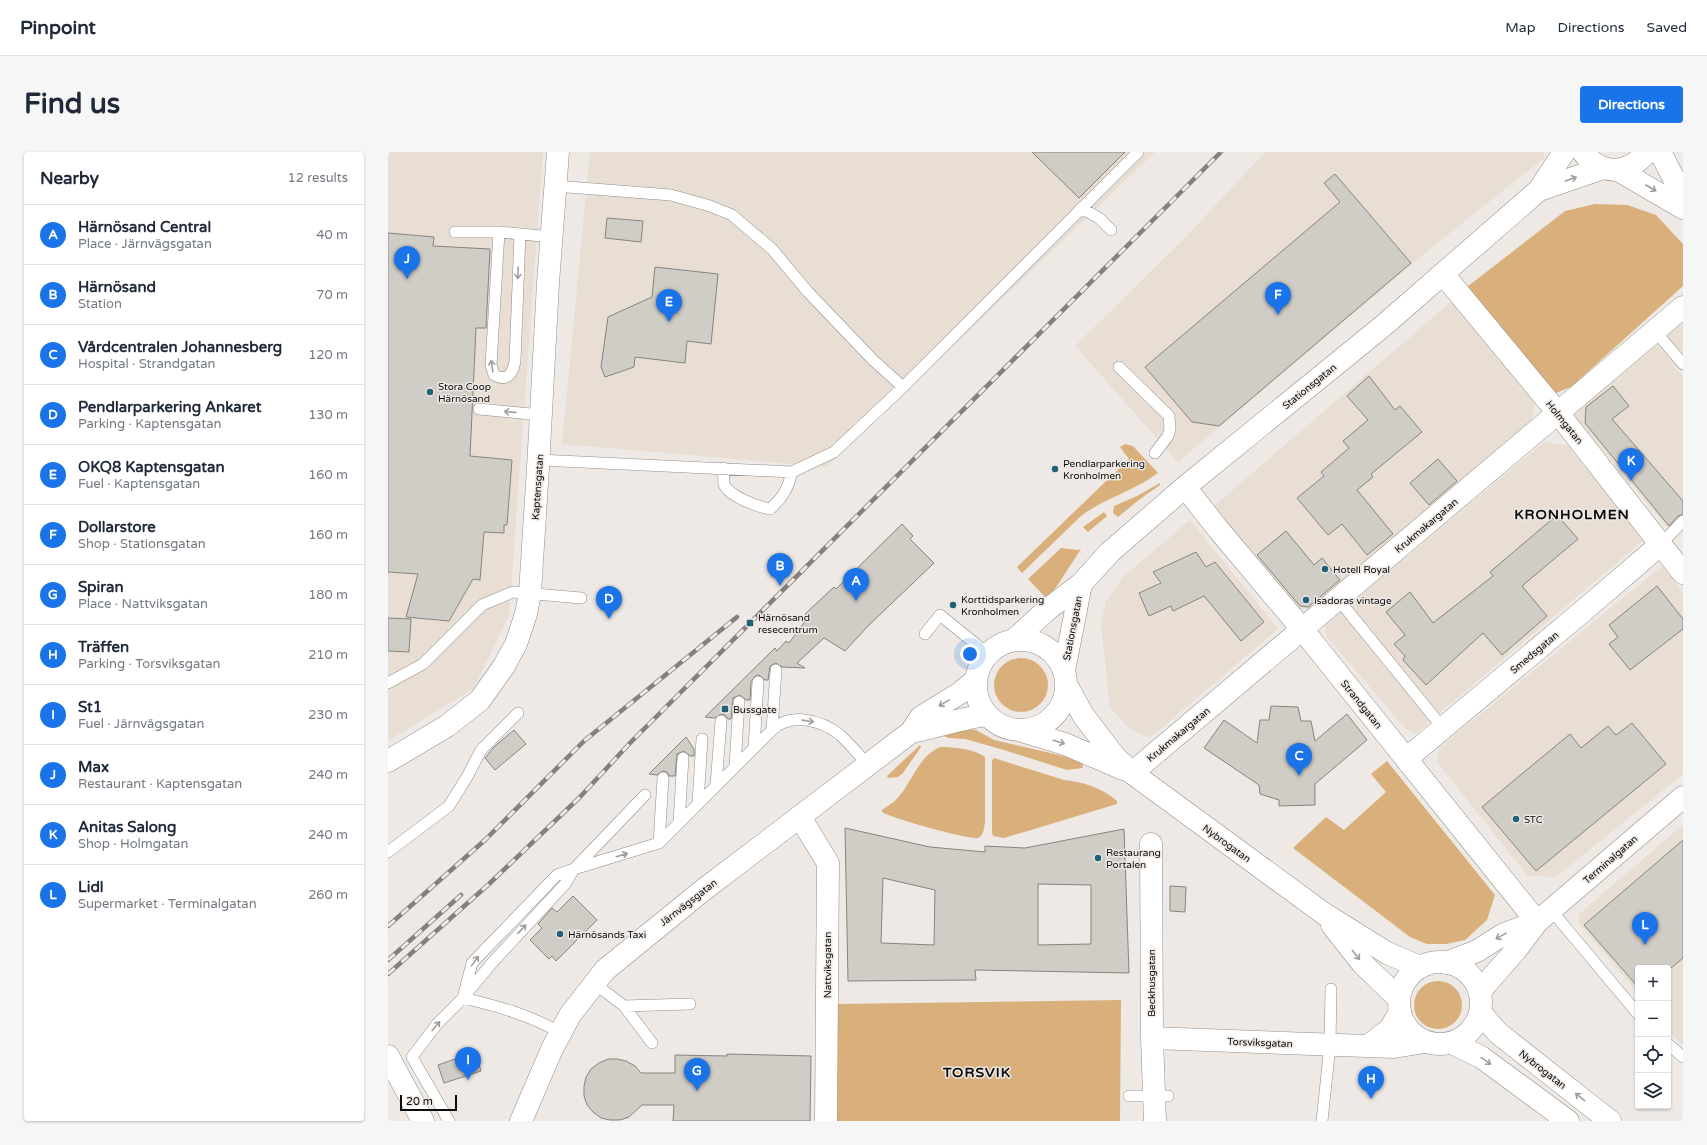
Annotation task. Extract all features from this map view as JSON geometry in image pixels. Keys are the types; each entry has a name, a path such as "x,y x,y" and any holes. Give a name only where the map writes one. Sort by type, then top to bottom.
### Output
{"main road":[{"name":"Kaptensgatan","path":"388,761 447,726 480,700 504,666 516,644 526,614 530,593 558,152"},
{"name":"Stationsgatan","path":"1014,640 1048,609 1081,584 1110,552 1185,487 1383,326 1539,190 1564,152"},
{"path":"1582,152 1590,160 1683,208"},
{"name":"Stationsgatan","path":"1539,190 1610,169 1632,166 1647,152"},
{"path":"1660,152 1673,177 1683,202"},
{"name":"Holmgatan","path":"1443,274 1558,413 1683,573"},
{"name":"Krukmakargatan","path":"1132,773 1683,307"},
{"name":"Strandgatan","path":"1185,487 1218,529 1302,629 1406,759 1544,916"},
{"name":"Smedsgatan","path":"1406,759 1660,544"},
{"name":"Stationsgatan","path":"1065,678 1081,584"},
{"path":"1014,640 1026,640 1039,643 1054,655 1065,678 1064,698 1058,711 1048,721 1036,728 1022,731 1009,729 997,724 980,706 976,695 976,680 980,666 988,654 1000,645 1014,640"},
{"name":"Nybrogatan","path":"1065,678 1082,715 1115,757 1132,773 1323,913 1387,953 1420,967"},
{"name":"Järnvägsgatan","path":"521,1121 552,1049 570,1015 605,970 651,932 911,732 921,717 960,694 976,680"},
{"name":"Järnvägsgatan","path":"911,732 932,728 967,717 987,715"},
{"name":"Nybrogatan","path":"1022,731 1065,744 1132,773"},
{"name":"Terminalgatan","path":"1480,1002 1516,950 1544,916 1683,797"},
{"name":"Nattviksgatan","path":"800,817 828,863 826,1121"},
{"name":"Beckhusgatan","path":"1151,844 1152,1038 1161,1096 1155,1121"},
{"name":"Nybrogatan","path":"1323,913 1362,963 1399,1006"},
{"name":"Terminalgatan","path":"1446,963 1477,951 1504,934 1544,916"},
{"path":"1368,1046 1390,1029 1399,1006 1402,986 1409,976 1420,967 1433,963 1446,963 1458,966 1467,972 1475,981 1480,1002 1475,1026 1465,1036 1452,1043 1438,1045 1425,1042 1413,1035 1405,1025 1399,1006"},
{"name":"Nybrogatan","path":"1480,1002 1498,1033 1610,1121"},
{"name":"Torsviksgatan","path":"1152,1038 1394,1047 1425,1042"},
{"path":"1452,1043 1480,1057 1568,1121"},
{"path":"388,1056 423,1121"}],"lane":[{"path":"539,460 792,472 834,452 903,387 1138,152"},
{"path":"555,186 671,196 710,206 732,215 772,249 808,292 873,360 903,387"},
{"path":"1081,208 1099,218 1111,230"},
{"path":"455,232 499,232 552,237"},
{"path":"499,232 491,365 494,375 499,378 510,376 514,367 520,234"},
{"path":"1655,331 1683,364"},
{"path":"1119,368 1169,416 1170,428 1168,436 1155,453"},
{"path":"479,409 541,416"},
{"path":"724,468 724,484 729,492 759,507 770,509 779,501 788,487 792,472"},
{"path":"1660,544 1683,521"},
{"path":"388,683 423,664 482,605 513,592 581,598"},
{"path":"1338,599 1443,728"},
{"path":"925,634 940,615 988,654"},
{"path":"772,730 776,670"},
{"path":"754,748 758,682"},
{"path":"735,766 739,702"},
{"path":"388,852 449,806 467,777 480,750 518,713"},
{"path":"574,869 659,842 735,766 782,722 791,719 815,722 839,734 868,765"},
{"path":"716,785 721,721"},
{"path":"698,803 702,739"},
{"path":"679,822 683,758"},
{"path":"659,842 663,778"},
{"path":"449,1121 412,1057 437,1024 463,998 492,963 565,884 574,869 645,795"},
{"path":"1544,916 1635,1011"},
{"path":"594,983 624,1006 652,1043"},
{"path":"1322,1121 1330,1045 1331,989"},
{"path":"463,998 516,1012 548,1025 561,1033"},
{"path":"624,1006 690,1004"},
{"path":"1671,1047 1683,1057"},
{"path":"1129,1096 1161,1096"}],"shaded area":[{"path":"388,152 543,152 509,615 474,688 388,741"},
{"path":"590,152 1155,152 827,467 562,444"},
{"path":"1265,152 1544,152 1544,158 1436,244 1178,462 1075,346 1185,238"},
{"path":"1595,204 1627,205 1656,215 1683,244 1683,286 1571,387 1556,393 1467,287 1565,211"},
{"path":"1453,300 1535,402 1532,420 1311,610 1292,608 1213,507"},
{"path":"1683,322 1683,357 1666,337"},
{"path":"1657,345 1683,376 1683,512 1667,527 1573,414"},
{"path":"1544,442 1567,445 1645,539 1415,734 1406,729 1327,637 1325,625"},
{"path":"1125,444 1133,446 1158,473 1139,485 1100,504 1081,516 1022,573 1017,567 1129,459 1120,447"},
{"path":"1160,483 1160,485 1118,517 1113,513 1114,506 1137,496"},
{"path":"1104,512 1107,516 1088,532 1083,527"},
{"path":"1190,520 1278,629 1151,737 1141,735 1128,727 1110,708 1101,624 1106,601 1123,577"},
{"path":"1061,548 1081,549 1047,599 1028,579"},
{"path":"1662,566 1683,592 1683,774 1556,877 1528,876 1437,762 1439,748"},
{"path":"1021,658 1031,660 1040,666 1046,675 1048,685 1046,695 1040,704 1031,710 1021,712 1011,710 1002,704 996,695 994,685 996,675 1002,666 1011,660"},
{"path":"965,728 976,730 994,740 1063,756 1082,762 1083,768 1067,770 965,739 948,738 942,735"},
{"path":"920,745 921,747 903,773 898,777 888,778 887,776"},
{"path":"940,747 970,750 985,757 985,822 983,833 978,838 960,836 930,828 882,812 882,810 895,801 901,794 926,757 932,751"},
{"path":"994,758 1064,780 1092,786 1111,796 1117,801 1117,804 1004,838 993,836 992,761"},
{"path":"1387,761 1495,895 1487,920 1465,940 1446,944 1427,944 1410,937 1293,848 1326,817 1344,830 1386,792 1371,774"},
{"path":"1683,825 1683,1046 1671,1032 1671,965 1635,965 1635,989 1579,923 1579,914"},
{"path":"1438,981 1447,983 1455,988 1460,996 1462,1005 1460,1014 1455,1022 1447,1027 1438,1029 1429,1027 1421,1022 1416,1014 1414,1005 1416,996 1421,988 1429,983"},
{"path":"1121,1000 1120,1121 835,1121 836,1004"}],"building":[{"path":"1032,152 1125,152 1079,198"},
{"path":"1335,174 1411,263 1219,426 1192,422 1145,367 1340,202 1324,183"},
{"path":"607,218 643,221 641,242 605,238"},
{"name":"Stora Coop Härnösand","path":"388,233 434,237 433,246 490,249 486,328 476,328 470,456 512,460 507,525 504,525 504,533 484,532 480,580 473,579 449,621 406,617 418,574 388,572"},
{"path":"655,267 718,274 711,344 687,341 685,363 635,357 634,367 605,377 601,367 608,317 652,297"},
{"path":"1369,376 1395,410 1400,406 1422,432 1371,474 1373,477 1357,490 1393,534 1367,555 1342,524 1328,535 1297,498 1324,476 1321,472 1349,448 1343,441 1368,420 1347,396"},
{"path":"1613,386 1629,406 1612,419 1683,501 1683,514 1678,516 1669,526 1585,423 1586,407"},
{"path":"1438,459 1457,481 1429,505 1410,483"},
{"path":"1557,515 1578,539 1522,586 1547,616 1502,655 1483,633 1426,685 1403,660 1405,656 1394,644 1405,635 1386,612 1410,592 1433,623 1493,576 1490,572"},
{"path":"902,524 913,536 910,539 934,563 869,625 845,651 824,638 797,663 805,668 782,667 776,663 770,666 768,680 765,680 759,675 755,676 751,682 750,700 746,700 740,695 733,698 731,719 728,719 725,715 721,714 715,718 705,717 775,648 777,651 786,641 789,643 809,616 805,614 834,587 836,589"},
{"path":"1286,531 1314,565 1322,558 1340,580 1308,607 1300,606 1257,555"},
{"path":"1196,552 1206,567 1215,562 1264,622 1241,641 1204,596 1173,611 1171,606 1149,616 1139,593 1161,583 1153,572"},
{"path":"1657,586 1683,619 1683,629 1630,670 1609,644 1618,637 1609,625"},
{"path":"388,618 411,619 409,652 388,651"},
{"path":"1271,706 1298,707 1301,721 1311,721 1315,741 1347,714 1367,740 1315,784 1315,805 1279,806 1279,800 1260,794 1259,785 1204,748 1224,720 1257,743 1260,720 1269,720"},
{"path":"1632,723 1666,764 1536,871 1482,807 1570,734 1581,748 1608,726 1616,735"},
{"path":"514,730 526,744 495,770 485,758 495,746"},
{"path":"686,737 694,749 694,756 690,756 684,751 677,754 675,776 669,776 667,772 663,771 657,775 649,774"},
{"path":"845,828 930,847 985,852 985,846 1025,848 1124,829 1129,973 975,970 976,980 848,981","holes":["883,878 935,890 934,945 881,943","1038,884 1091,885 1091,944 1038,945"]},
{"path":"1683,840 1683,958 1671,968 1671,965 1635,965 1635,984 1584,925"},
{"path":"1170,886 1186,887 1185,912 1170,911"},
{"name":"Härnösands Taxi","path":"573,896 597,920 556,961 552,956 549,959 530,940 542,928 538,924 552,908 557,912"},
{"path":"475,1052 481,1071 444,1083 438,1065"},
{"path":"727,1054 811,1056 810,1121 673,1121 674,1105 642,1105 629,1117 620,1120 610,1120 601,1118 593,1112 587,1105 584,1096 586,1077 591,1069 608,1059 626,1061 635,1066 641,1073 675,1073 675,1055 727,1056"}],"railway":[{"path":"388,974 489,884 580,797 630,743 1221,152"},
{"path":"388,926 485,840 584,741 737,617"},
{"path":"388,960 461,895"}],"place":[{"name":"Max","path":"407,279"},
{"name":"Dollarstore","path":"1278,315"},
{"name":"OKQ8 Kaptensgatan","path":"669,322"},
{"name":"Stora Coop Härnösand","path":"430,392"},
{"name":"Pendlarparkering Kronholmen","path":"1055,469"},
{"name":"Anitas Salong","path":"1631,481"},
{"name":"Hotell Royal","path":"1325,569"},
{"name":"Härnösand","path":"780,586"},
{"name":"Isadoras vintage","path":"1306,600"},
{"name":"Härnösand Central","path":"856,601"},
{"name":"Korttidsparkering Kronholmen","path":"953,605"},
{"name":"Pendlarparkering Ankaret","path":"609,619"},
{"name":"Härnösand resecentrum","path":"750,623"},
{"name":"Bussgate","path":"725,709"},
{"name":"Vårdcentralen Johannesberg","path":"1299,776"},
{"name":"STC","path":"1516,819"},
{"name":"Restaurang Portalen","path":"1098,858"},
{"name":"Härnösands Taxi","path":"560,934"},
{"name":"Lidl","path":"1645,945"},
{"name":"St1","path":"468,1080"},
{"name":"Spiran","path":"697,1091"},
{"name":"Träffen","path":"1371,1099"}],"district":[{"name":"KRONHOLMEN","path":"1572,514"},
{"name":"TORSVIK","path":"977,1072"}]}
